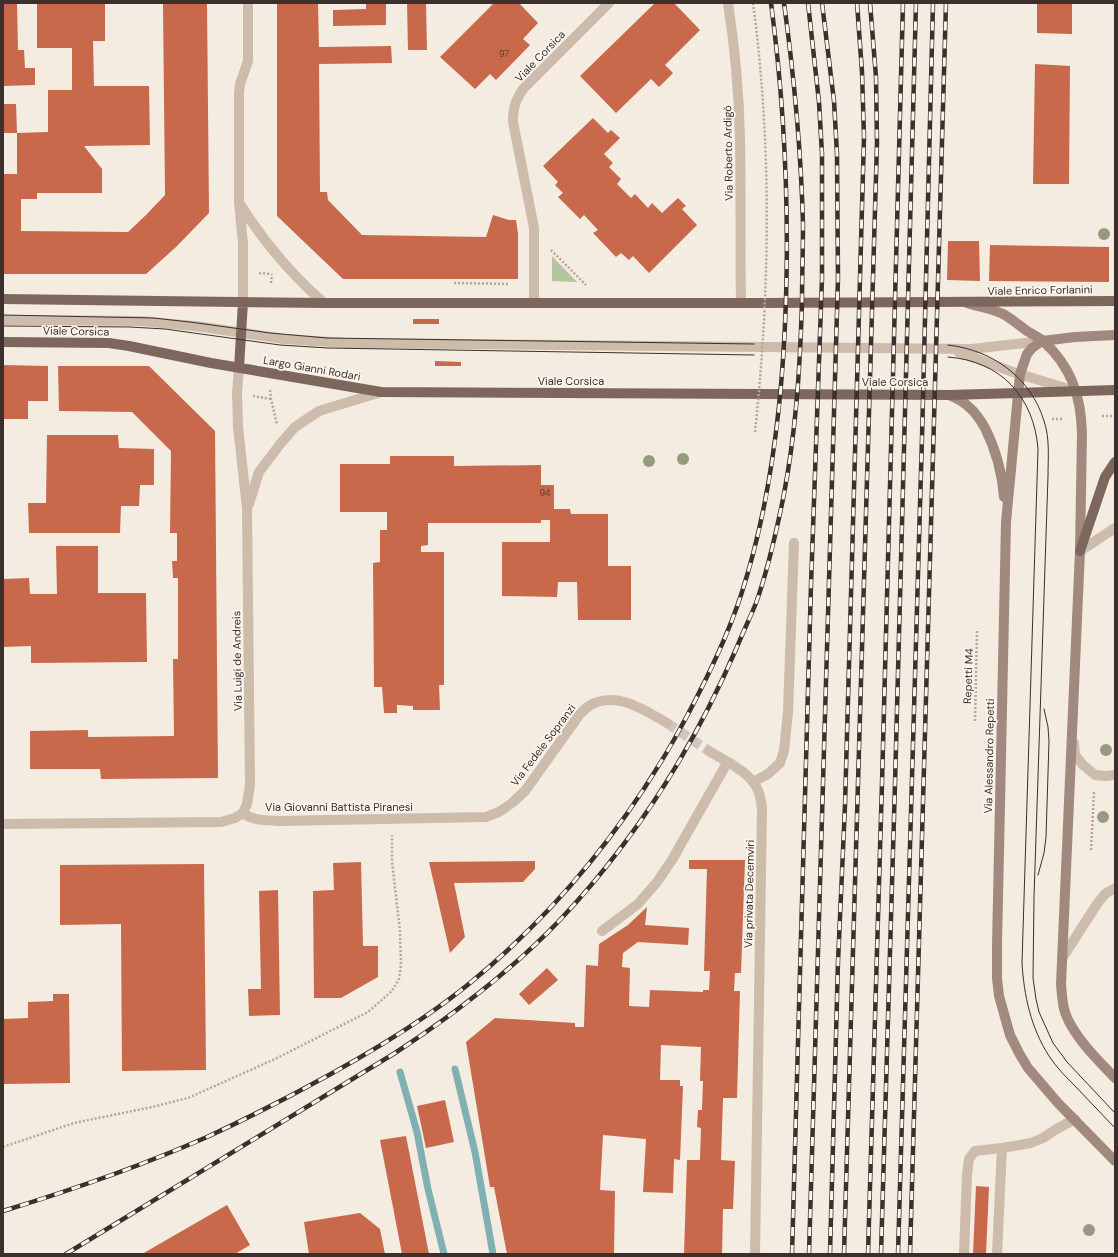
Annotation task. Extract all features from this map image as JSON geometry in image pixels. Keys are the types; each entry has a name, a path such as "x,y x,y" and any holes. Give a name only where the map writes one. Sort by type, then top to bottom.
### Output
{"main road":[{"path":"3,299 324,303 741,303"},
{"name":"Viale Enrico Forlanini","path":"741,303 1115,301"},
{"path":"239,368 243,302"},
{"name":"Viale Enrico Forlanini","path":"965,302 1004,315 1042,341 1062,362 1076,391"},
{"path":"1018,392 1020,374 1027,354 1032,348 1042,341 1076,336 1115,335"},
{"name":"Viale Corsica","path":"3,342 109,343 148,349"},
{"name":"Largo Gianni Rodari","path":"148,349 239,368 381,392"},
{"path":"949,394 1115,390"},
{"path":"1076,391 1082,417 1080,551 1061,984 1066,1015 1074,1029 1088,1048 1115,1078"},
{"name":"Viale Corsica","path":"381,392 949,394"},
{"name":"Via Alessandro Repetti","path":"1018,392 1006,522 996,946 999,996 1010,1035 1028,1068 1058,1103 1115,1161"},
{"path":"949,394 965,404 975,413 991,440 1002,474 1006,522"},
{"path":"1080,551 1105,477 1115,462"}],"street":[{"path":"243,302 243,244 239,202 238,94 248,61 248,3"},
{"name":"Viale Corsica","path":"534,303 534,228 513,122 513,112 516,100 523,89 609,3"},
{"name":"Via Roberto Ardigò","path":"728,3 734,44 739,110 741,303"},
{"path":"239,202 255,228 273,251 308,289 324,303"},
{"name":"Viale Corsica","path":"3,320 122,321"},
{"name":"Largo Gianni Rodari","path":"122,321 163,323 284,339 331,342 950,350"},
{"path":"950,350 972,350 1042,341"},
{"path":"950,350 1076,391"},
{"path":"239,368 237,393 238,427 247,508"},
{"name":"Viale Corsica","path":"247,508 260,472 295,427 319,411 381,392"},
{"name":"Via Luigi de Andreis","path":"243,813 248,800 250,784 247,508"},
{"path":"1080,551 1115,528"},
{"path":"753,782 768,774 780,763 784,751 788,712 794,543"},
{"name":"Via Fedele Sopranzi","path":"486,817 506,808 525,791 580,714 589,706 601,701 613,699 628,702 666,723"},
{"path":"1072,734 1076,755 1083,765 1095,775 1115,775"},
{"path":"602,931 638,904 657,882 672,860 728,763 709,751"},
{"name":"Via privata Decemviri","path":"728,763 742,772 753,782 759,792 763,823 754,1254"},
{"path":"3,824 221,822 235,818 243,813"},
{"name":"Via Giovanni Battista Piranesi","path":"243,813 258,820 486,817"},
{"path":"1063,957 1097,904 1105,894 1115,888"},
{"path":"964,1254 967,1174 969,1159 974,1151 1031,1143 1075,1120"},
{"path":"997,1254 1002,1148"}],"path":[{"path":"753,3 760,77 767,216 761,377 755,432"},
{"path":"550,248 586,285"},
{"path":"259,273 272,274 271,284"},
{"path":"454,283 510,284"},
{"path":"270,390 277,425"},
{"path":"252,396 271,399"},
{"path":"1102,416 1115,416"},
{"path":"1052,419 1064,419"},
{"name":"Repetti M4","path":"975,721 978,631"},
{"path":"1091,850 1094,792"},
{"path":"3,1147 74,1123 188,1098 274,1059 368,1012 392,991 399,980 401,965 400,931 392,861 392,819"}],"green space":[{"path":"552,256 577,282 552,281"}],"building":[{"path":"3,3 17,3 18,50 24,50 25,68 35,68 35,85 3,86"},
{"path":"37,3 105,3 105,41 93,41 94,86 149,86 150,145 84,146 102,169 102,193 37,193 37,199 21,199 21,231 128,232 165,195 163,3 207,3 209,213 176,247 146,274 3,274 3,174 17,174 17,133 48,132 48,90 72,90 72,48 37,48"},
{"path":"277,3 318,3 319,47 391,46 392,63 319,64 320,192 327,192 328,200 362,235 486,237 493,215 509,220 516,220 518,234 518,279 343,279 277,216"},
{"path":"366,3 386,3 386,25 333,26 333,10 366,9"},
{"path":"407,3 426,3 427,50 408,50"},
{"path":"494,3 519,3 538,23 523,39 530,45 496,80 490,74 475,89 440,57"},
{"path":"655,3 674,3 700,30 665,65 673,73 659,87 651,79 616,113 580,76"},
{"path":"1037,3 1072,3 1072,34 1037,33"},
{"path":"1035,64 1070,66 1069,184 1033,184"},
{"path":"3,104 16,104 17,133 3,133"},
{"path":"593,118 608,133 611,130 620,138 604,154 613,163 609,167 621,179 617,184 631,198 635,194 648,208 652,203 662,213 678,198 686,206 682,209 697,225 649,273 633,256 629,260 621,253 616,257 593,233 598,230 584,215 580,219 558,197 563,193 555,185 558,182 543,166"},
{"path":"948,241 979,241 980,281 947,280"},
{"path":"990,245 1109,247 1109,282 989,281"},
{"path":"413,319 439,319 439,324 413,324"},
{"path":"435,361 461,362 461,366 435,366"},
{"path":"3,365 48,366 48,401 28,401 28,419 3,419"},
{"path":"58,366 149,366 215,431 218,778 101,779 100,769 30,769 30,731 88,730 88,737 174,736 173,659 178,659 178,578 173,578 172,561 177,561 177,533 170,533 171,451 132,412 59,411"},
{"path":"47,435 118,435 119,448 154,449 154,485 140,485 139,506 121,506 120,533 29,533 28,503 46,503"},
{"path":"390,456 454,456 454,466 541,465 541,485 554,485 554,509 570,509 571,514 608,514 608,566 631,566 631,620 578,620 577,582 558,582 557,597 502,596 502,542 550,542 550,520 541,520 541,523 428,523 428,545 421,546 421,552 444,552 444,685 439,685 440,710 413,710 413,706 397,705 397,713 384,713 382,687 374,687 373,563 380,562 380,530 387,530 387,512 340,512 340,464 390,464"},
{"path":"56,546 98,546 98,593 146,593 147,662 31,663 31,646 3,647 3,579 29,578 30,594 57,594"},
{"path":"689,860 745,860 741,973 735,973 734,991 740,991 737,1098 723,1098 721,1160 735,1161 733,1209 723,1209 722,1254 684,1254 687,1160 700,1160 701,1128 697,1127 698,1110 702,1110 703,1081 700,1081 701,1047 661,1045 660,1080 680,1080 680,1086 683,1086 680,1160 674,1159 673,1193 643,1192 646,1139 603,1135 600,1190 615,1191 614,1254 507,1254 494,1187 490,1187 466,1042 495,1018 575,1023 575,1027 584,1027 586,965 598,966 599,944 628,925 647,907 645,925 689,928 688,945 638,942 623,953 622,967 630,968 629,1006 649,1007 650,990 703,992 703,990 709,990 710,971 704,971 707,869 689,869"},
{"path":"535,861 535,869 523,882 454,883 465,937 450,953 429,862"},
{"path":"361,862 363,946 378,946 378,977 341,998 314,998 313,891 334,890 333,863"},
{"path":"204,864 206,1070 122,1071 121,924 60,925 60,865"},
{"path":"278,890 280,1015 249,1016 248,989 261,989 259,891"},
{"path":"547,968 558,980 529,1005 519,994"},
{"path":"53,994 69,994 70,1083 3,1084 3,1019 28,1018 28,1002 53,1001"},
{"path":"445,1100 454,1142 426,1148 417,1106"},
{"path":"406,1136 429,1254 402,1254 380,1140"},
{"path":"976,1186 989,1187 986,1254 973,1254"},
{"path":"227,1205 250,1245 235,1254 142,1254"},
{"path":"360,1213 380,1229 385,1254 309,1254 304,1222"}],"waterway":[{"path":"455,1069 475,1152 493,1254"},
{"path":"400,1072 417,1132 428,1189 444,1254"}],"tunnel":[{"path":"667,723 709,751"}],"tram line":[{"path":"3,315 153,318 270,333 327,338 754,344"},
{"path":"3,326 130,327 165,329 280,345 328,348 754,355"},
{"path":"948,345 965,348 995,360 1020,379 1038,406 1046,428 1048,476 1034,897 1033,978 1039,1012 1053,1043 1067,1062 1115,1113"},
{"path":"948,357 967,360 984,366 999,374 1022,398 1030,413 1035,430 1038,449 1022,963 1023,975 1033,1023 1049,1056 1061,1072 1115,1128"},
{"path":"1038,875 1044,853 1046,837 1049,741 1044,709"}],"railway":[{"path":"3,1211 106,1177 207,1137 329,1075 384,1044 419,1021 470,983 530,929 584,870 632,806 654,772 694,703 736,611 761,520 774,447 782,373 786,299 787,225 782,114 776,40 771,3"},
{"path":"66,1254 395,1053 438,1024 480,992 540,940 586,891 637,826 681,757 720,685 756,603 775,538 791,450 797,400 800,351 803,224 801,169 791,58 784,3"},
{"path":"792,1254 811,585 822,278 822,154 819,102 808,3"},
{"path":"809,1254 838,278 837,154 834,101 822,3"},
{"path":"830,1254 838,962 845,805 864,137 862,72 857,3"},
{"path":"844,1254 877,143 876,77 870,3"},
{"path":"868,1254 903,3"},
{"path":"881,1254 916,3"},
{"path":"898,1254 933,3"},
{"path":"910,1254 946,3"}]}
